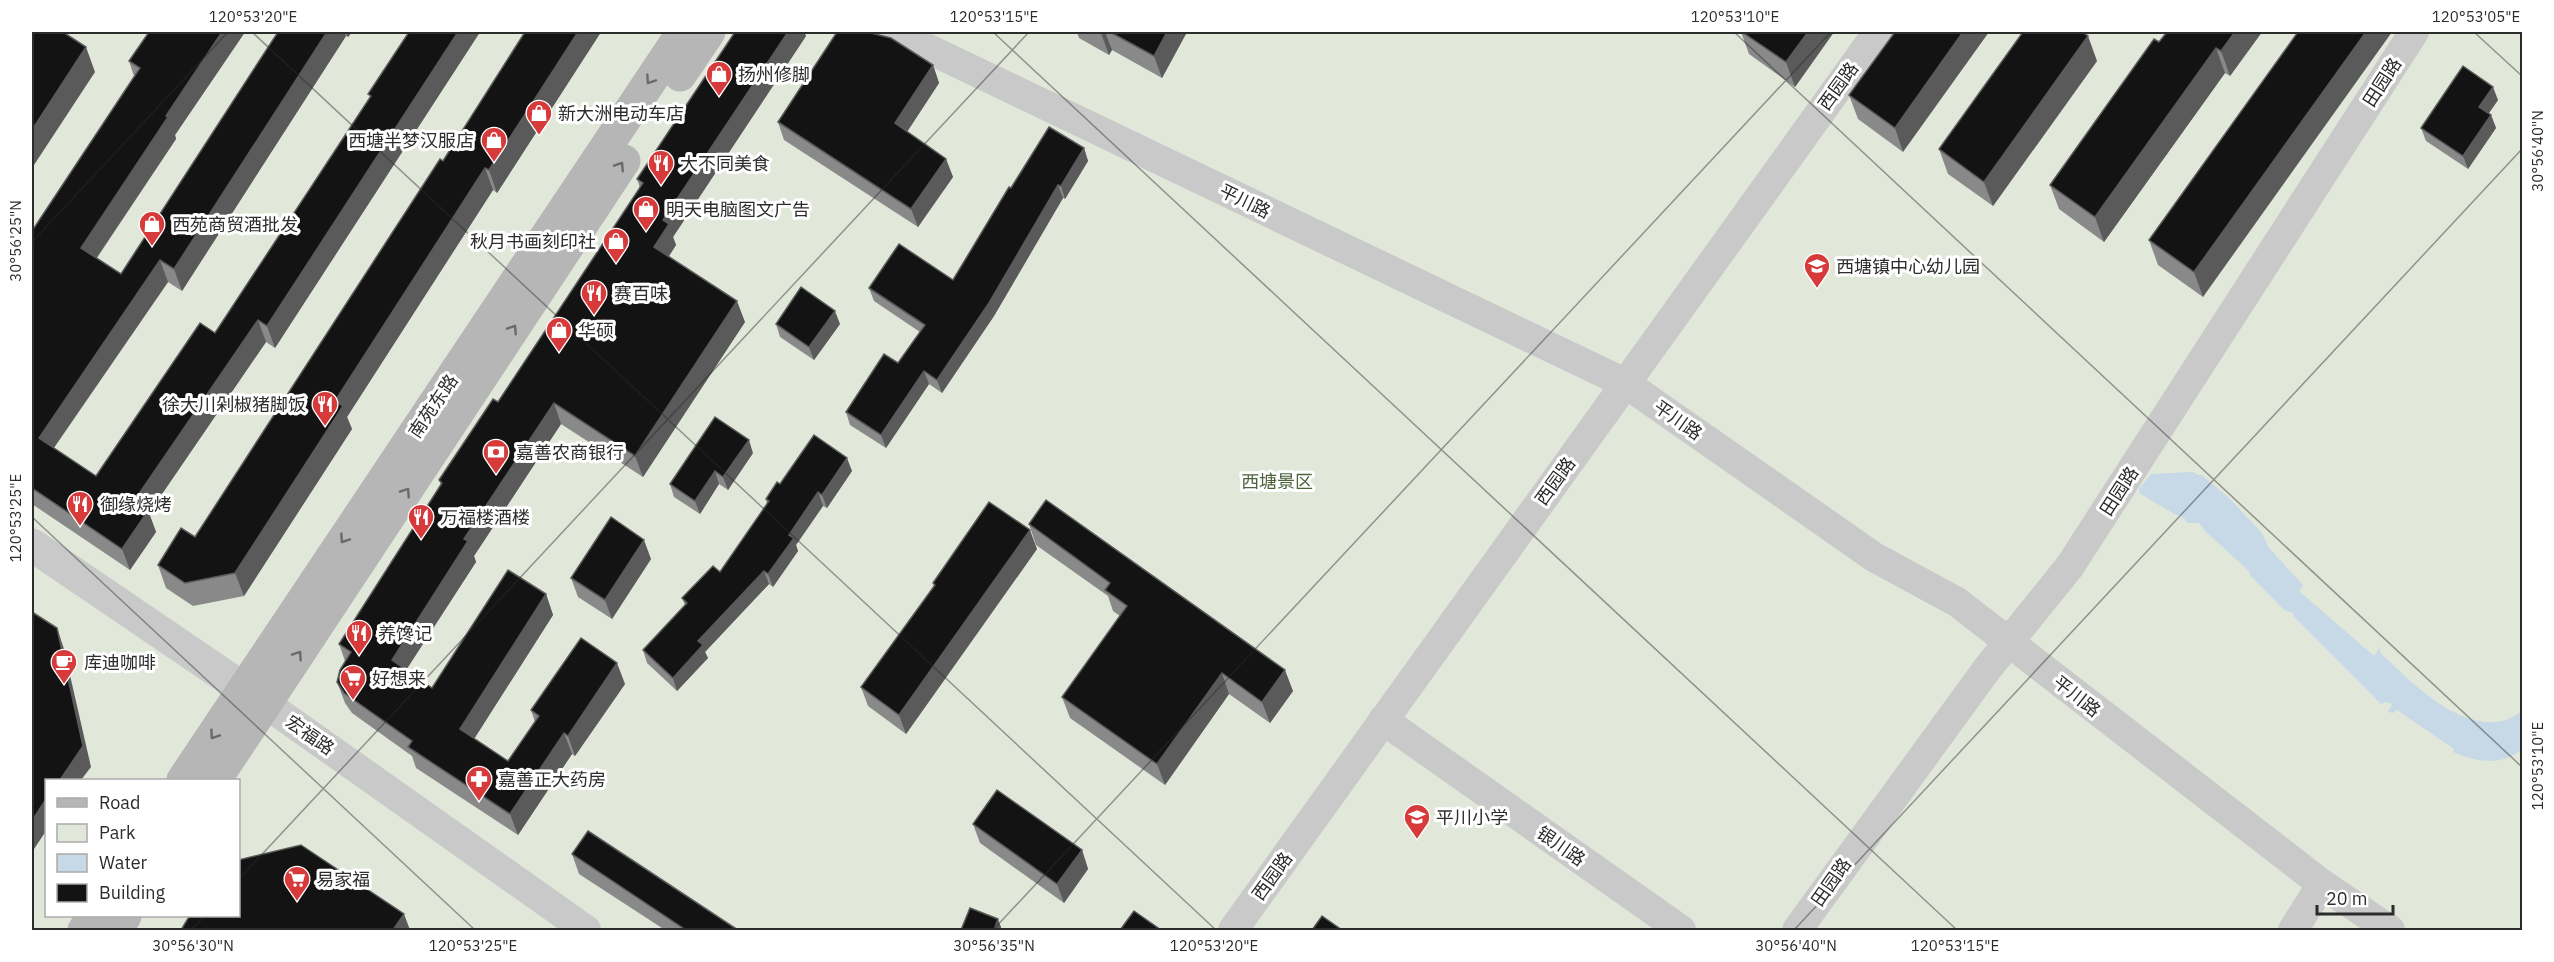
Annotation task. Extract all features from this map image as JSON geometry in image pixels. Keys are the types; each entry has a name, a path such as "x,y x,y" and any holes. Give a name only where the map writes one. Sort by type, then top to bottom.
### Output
{"main road":[{"name":"南苑东路","path":"215,779 255,696 683,32"},
{"name":"南苑东路","path":"184,779 255,696 709,32"},
{"path":"84,930 93,917"},
{"path":"116,930 124,917"}],"street":[{"name":"平川路","path":"893,32 1625,383 1874,557 1957,602 2322,884 2390,930"},
{"name":"西园路","path":"1233,930 1878,32"},
{"name":"田园路","path":"1797,930 1980,678 2070,566 2414,32"},
{"name":"宏福路","path":"32,545 255,696 586,930"},
{"name":"银川路","path":"1383,720 1681,930"},
{"path":"2293,930 2322,884"}],"green space":[{"name":"西塘景区","path":"32,32 2522,32 2522,930 32,930"}],"water":[{"path":"2193,472 2202,475 2230,499 2262,533 2269,548 2303,585 2299,591 2374,656 2381,646 2380,653 2437,702 2471,719 2489,722 2506,720 2522,711 2522,749 2514,755 2497,760 2471,758 2453,752 2454,749 2397,710 2393,713 2388,712 2392,704 2386,702 2381,704 2294,617 2293,613 2284,610 2250,575 2249,571 2199,523 2188,523 2180,515 2176,515 2139,493 2139,489 2151,474"}],"building":[{"path":"32,32 63,32 86,47 32,130"},
{"path":"149,32 222,32 81,248 121,274 278,32 327,32 174,269 160,260 39,438 96,476 200,323 215,333 371,96 368,94 409,32 458,32 267,326 258,320 134,501 148,511 122,549 32,488 32,231 140,68 129,61"},
{"path":"525,32 578,32 489,170 485,168 335,401 343,406 235,573 185,583 158,565 181,528 195,537 440,159 443,161"},
{"path":"735,32 788,32 663,220 669,224 654,247 737,301 635,456 554,403 464,539 468,541 392,660 432,688 508,570 546,594 460,729 508,761 539,716 531,710 581,638 617,663 568,736 564,733 510,814 408,747 412,741 344,693 337,682 340,670 351,652 339,644 442,483 439,480 493,399 498,402 643,183 637,179"},
{"path":"837,32 867,32 891,38 933,65 895,123 946,159 911,209 778,122"},
{"path":"1110,32 1167,32 1154,56"},
{"path":"1742,32 1808,32 1786,62"},
{"path":"1895,32 1963,32 1895,128 1849,95"},
{"path":"2023,32 2082,32 2088,36 1984,182 1939,149"},
{"path":"2167,32 2235,32 2221,51 2216,48 2095,217 2050,185 2154,39 2159,42"},
{"path":"2298,32 2366,32 2194,272 2149,240"},
{"path":"2463,66 2493,87 2479,107 2491,115 2463,156 2421,128"},
{"path":"1049,127 1084,148 1061,186 1058,185 989,303 937,380 924,371 881,435 846,412 884,354 898,363 925,325 869,288 899,244 953,280 1009,187 1011,188"},
{"path":"801,287 835,311 809,347 776,324"},
{"path":"715,417 749,440 723,477 715,471 695,501 670,484"},
{"path":"814,435 847,458 822,495 818,492 789,535 794,538 768,574 764,571 698,641 703,645 673,678 643,650 687,603 682,598 713,566 720,572 769,501 766,499 777,482 780,484"},
{"path":"1046,500 1285,670 1262,702 1222,673 1157,764 1062,697 1127,606 1105,590 1110,583 1029,524"},
{"path":"989,502 1030,530 899,715 861,687 935,585 933,583"},
{"path":"611,517 644,540 605,600 571,578"},
{"path":"32,612 57,628 83,746 61,779 45,779 45,801 32,821"},
{"path":"997,790 1082,850 1057,884 973,824"},
{"path":"588,831 738,930 686,930 572,854"},
{"path":"301,845 404,914 393,930 181,930 189,917 240,917 240,860"},
{"path":"970,908 998,919 994,930 961,930"},
{"path":"1134,911 1161,930 1120,930"},
{"path":"1322,916 1342,930 1312,930"}],"place":[{"name":"扬州修脚","path":"719,97"},
{"name":"新大洲电动车店","path":"539,136"},
{"name":"西塘半梦汉服店","path":"494,163"},
{"name":"大不同美食","path":"661,186"},
{"name":"明天电脑图文广告","path":"646,232"},
{"name":"西苑商贸酒批发","path":"152,247"},
{"name":"秋月书画刻印社","path":"616,264"},
{"name":"西塘镇中心幼儿园","path":"1817,289"},
{"name":"赛百味","path":"594,316"},
{"name":"华硕","path":"559,353"},
{"name":"徐大川剁椒猪脚饭","path":"325,427"},
{"name":"嘉善农商银行","path":"496,475"},
{"name":"御缘烧烤","path":"80,527"},
{"name":"万福楼酒楼","path":"421,540"},
{"name":"养馋记","path":"359,656"},
{"name":"库迪咖啡","path":"64,685"},
{"name":"好想来","path":"353,701"},
{"name":"嘉善正大药房","path":"479,802"},
{"name":"平川小学","path":"1417,840"},
{"name":"易家福","path":"297,902"}]}
